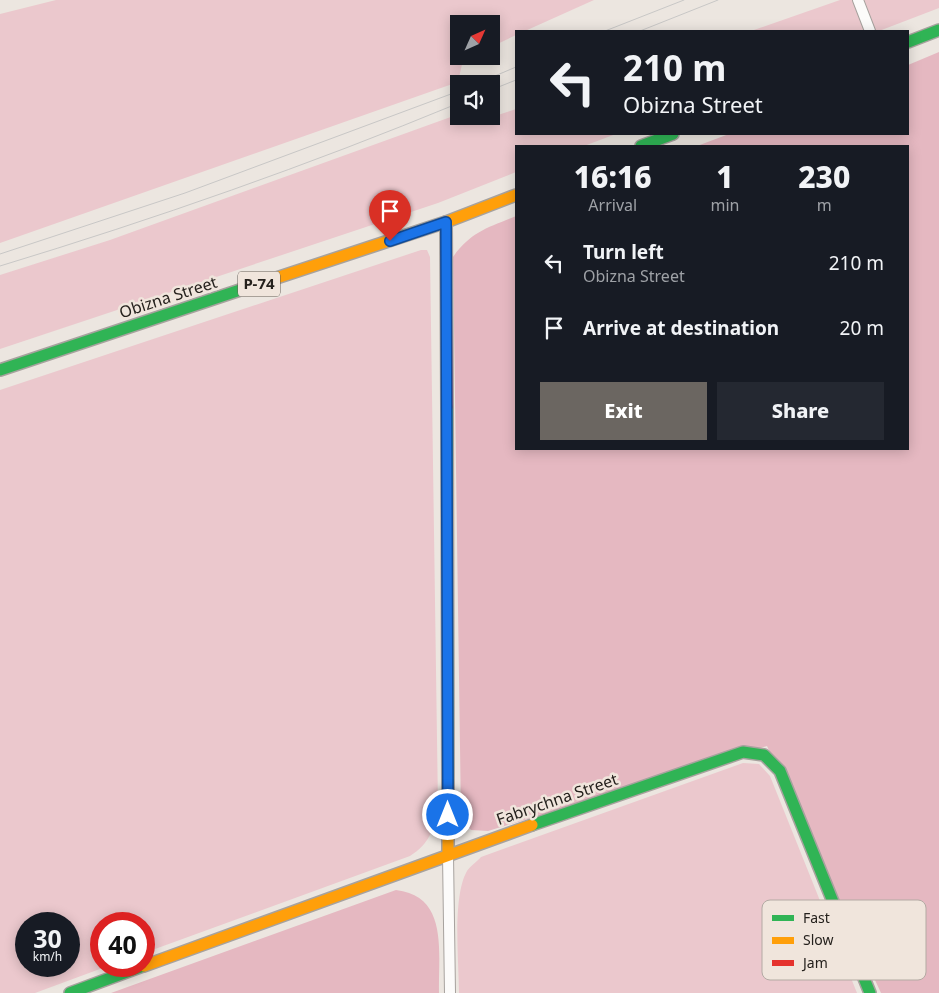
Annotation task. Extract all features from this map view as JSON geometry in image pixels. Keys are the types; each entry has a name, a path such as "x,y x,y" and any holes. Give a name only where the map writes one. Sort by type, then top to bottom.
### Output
{"street":[{"path":"909,42 939,30"},
{"path":"644,145 670,135"},
{"name":"Obizna Street","path":"0,370 446,222 515,195"},
{"path":"446,222 448,854"},
{"name":"Fabrychna Street","path":"155,962 448,854 743,752 764,755 780,771 832,900"},
{"name":"Fabrychna Street","path":"70,993 113,977"},
{"name":"Fabrychna Street","path":"865,980 870,993"}],"lane":[{"path":"858,0 870,30"},
{"path":"448,854 450,993"}],"shaded area":[{"path":"56,0 594,0 527,30 515,30 515,35 500,43 500,15 450,15 450,65 462,65 460,75 450,75 450,85 0,243 0,14"},
{"path":"840,0 939,0 939,8 882,30 754,30"},
{"path":"939,52 939,993 881,993 875,980 926,980 926,900 838,900 767,746 488,831 471,830 461,817 453,257 473,236 515,216 515,450 909,450 909,145 700,145 726,135 909,135 909,65"},
{"path":"515,109 515,135 613,135 587,145 515,145 515,172 438,203 0,349 0,275 110,240 450,117 450,125 500,125 500,114"},
{"path":"421,250 427,250 430,257 438,807 430,836 410,856 155,949 155,912 90,912 90,973 80,976 80,912 15,912 15,977 78,977 35,993 0,993 0,390"},
{"path":"743,763 759,764 770,776 820,900 762,900 762,980 852,980 857,993 459,993 457,930 459,897 462,882 467,871 481,857"},
{"path":"396,890 413,895 425,903 433,915 439,944 439,993 111,993"}],"tram line":[{"path":"608,30 684,0"},
{"path":"643,30 718,0"},
{"path":"497,75 515,67"},
{"path":"500,86 515,80"},
{"path":"0,254 185,193 450,94"},
{"path":"0,266 231,190 346,148 450,107"}],"traffic: fast":[{"path":"909,42 939,30"},
{"path":"644,145 670,135"},
{"path":"0,370 249,287"},
{"path":"447,407 448,785"},
{"path":"532,825 743,752 764,755 780,771 832,900"},
{"path":"70,993 113,977"},
{"path":"865,980 870,993"}],"traffic: slow":[{"path":"249,287 446,222 515,195"},
{"path":"448,785 448,854"},
{"path":"155,962 532,825"}],"traffic: jam":[{"path":"446,222 447,407"}],"route":[{"path":"390,241 446,222 448,815"}]}
